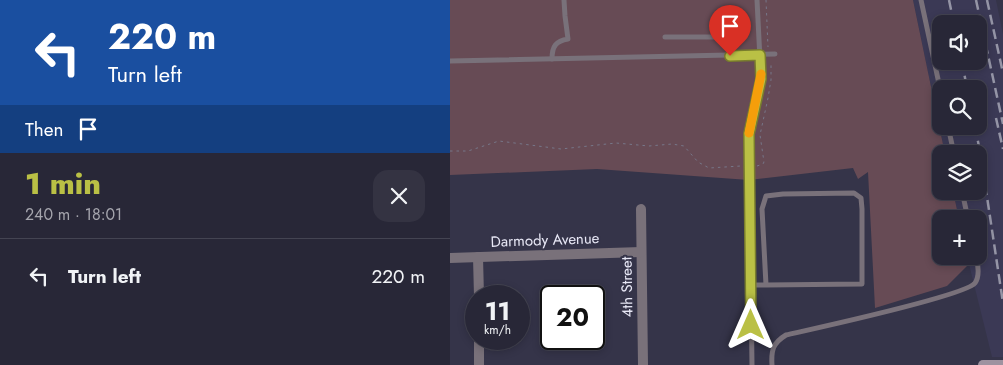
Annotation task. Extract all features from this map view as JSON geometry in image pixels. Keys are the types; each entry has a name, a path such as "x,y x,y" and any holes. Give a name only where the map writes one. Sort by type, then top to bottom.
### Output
{"street":[{"name":"4th Street","path":"642,208 643,365"},
{"name":"Darmody Avenue","path":"450,258 641,252"},
{"path":"478,257 479,285"},
{"path":"479,350 479,365"},
{"path":"984,365 1003,365"}],"lane":[{"path":"552,59 554,44 568,39 564,16 564,0"},
{"path":"752,365 749,134 761,79 757,0"},
{"path":"921,0 938,80"},
{"path":"665,38 721,38 728,44 730,56"},
{"path":"450,61 775,54"},
{"path":"751,285 766,285 862,284 861,198 854,192 766,196 762,210 766,285"},
{"path":"772,365 772,347 786,335 922,302 968,288 975,283 978,276 978,265"}],"path":[{"path":"766,0 768,47"},
{"path":"754,165 760,166 764,162 760,135 771,80 771,62"},
{"path":"450,151 468,151 499,141 561,149 616,143 649,146 672,144 684,146 698,162 709,168 744,166"}],"shaded area":[{"path":"450,0 913,0 932,91 932,135 941,135 943,145 932,145 932,200 955,200 957,210 932,210 932,265 968,265 947,286 875,308 868,172 858,179 853,168 749,180 597,169 450,175"},
{"path":"913,0 996,0 1003,34 1003,357 992,357 969,265 987,265 987,210 957,210 955,200 987,200 987,145 943,145 941,135 987,135 987,80 932,80 932,91"}],"railway":[{"path":"949,0 952,15"},
{"path":"976,0 1003,124"},
{"path":"987,0 1003,73"},
{"path":"964,70 965,80"},
{"path":"996,118 1003,149"},
{"path":"977,135 1003,303"}],"slow traffic":[{"path":"749,133 761,74"}],"route":[{"path":"730,56 760,55 761,79 749,134 751,325"}]}
